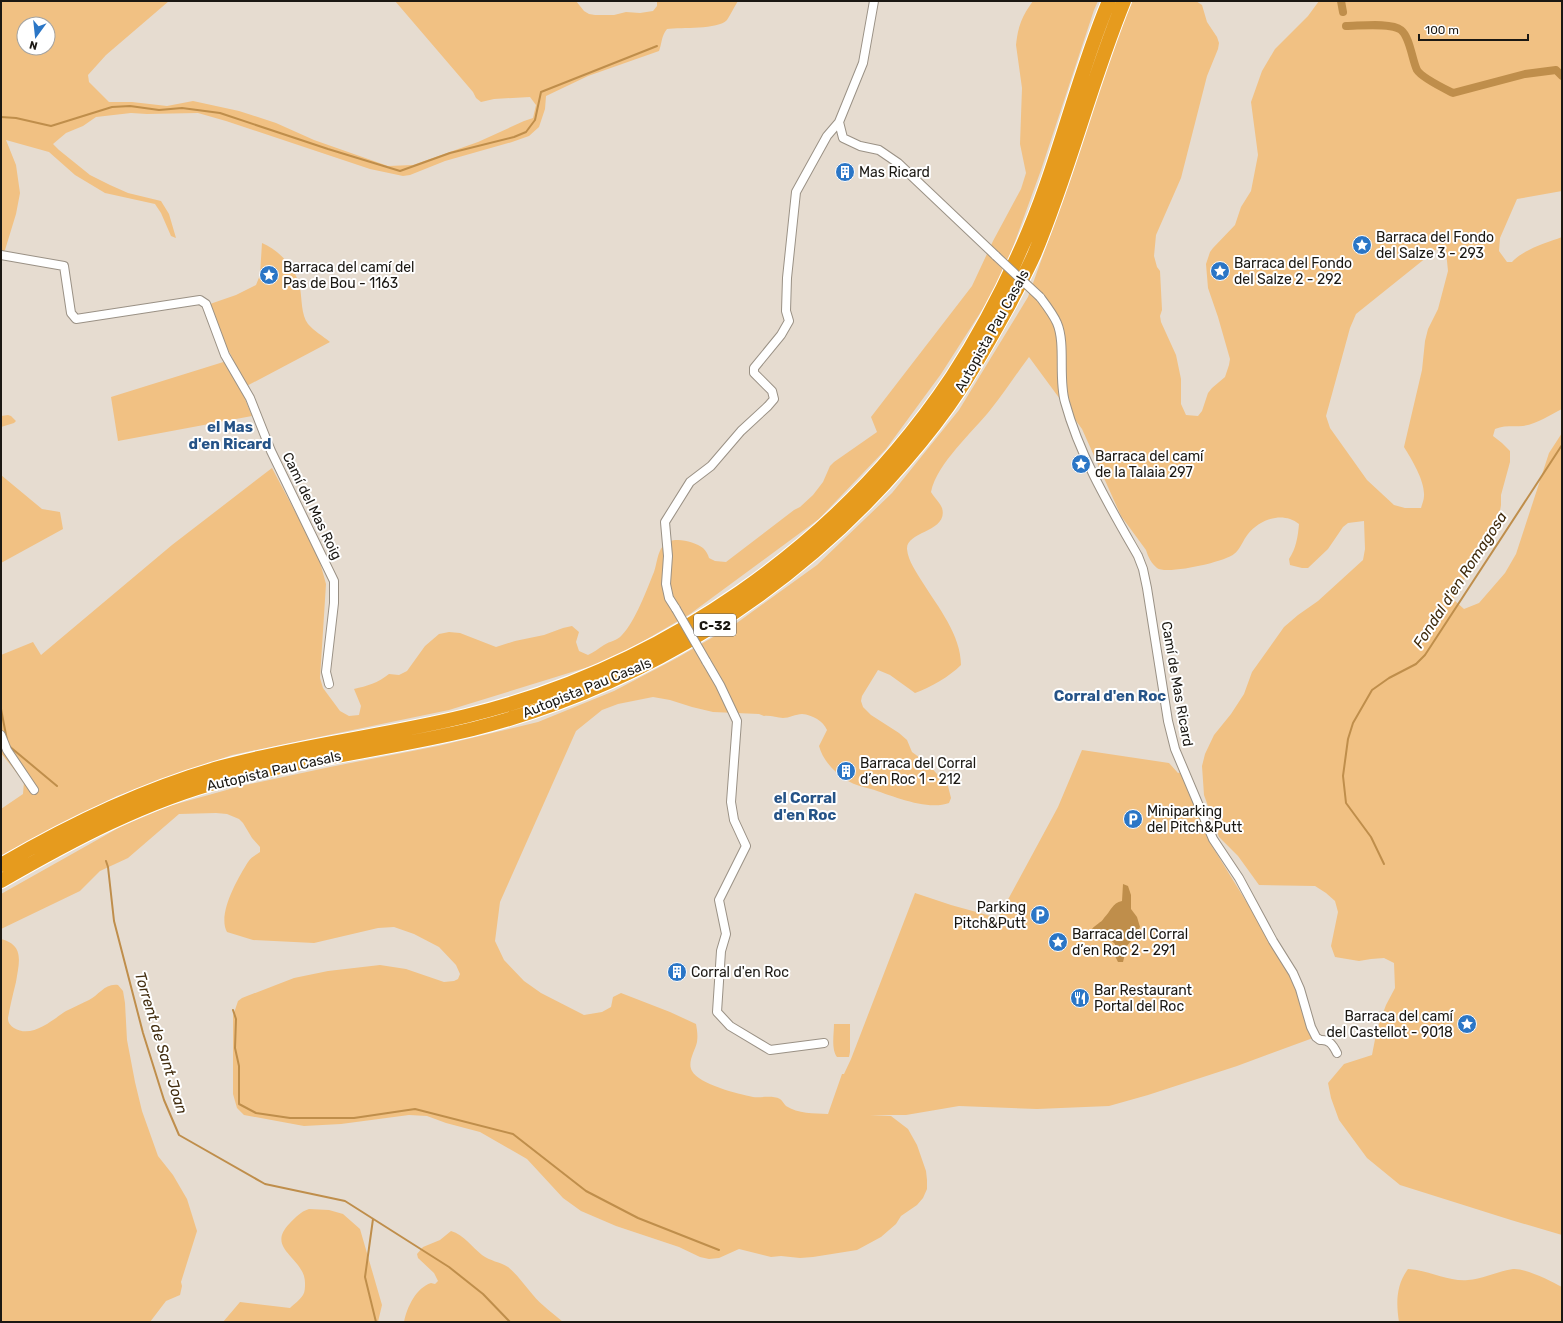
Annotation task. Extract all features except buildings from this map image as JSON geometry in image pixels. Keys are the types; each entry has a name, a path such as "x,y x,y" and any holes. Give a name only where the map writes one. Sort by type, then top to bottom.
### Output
{"highway":[{"name":"Autopista Pau Casals","path":"1,865 80,821 149,791 187,777 299,748 412,728 466,716 518,702 556,689 598,672 668,638 732,598 787,558 854,497 885,463 949,381 985,322 1021,250 1036,214 1097,28 1109,1"},
{"name":"Autopista Pau Casals","path":"1,881 92,831 151,805 187,792 223,781 301,762 420,740 470,729 517,717 593,689 663,656 733,614 796,568 862,509 920,444 959,391 993,334 1033,258 1064,175 1103,54 1124,1"}],"street":[{"path":"824,1043 770,1050 730,1026 717,1012 721,951 726,934 719,900 746,846 734,820 730,802 737,721 720,685 670,598 666,584 668,556 665,522 690,482 711,466 741,430 774,399 772,391 754,373 754,368 781,336 789,321 786,311 787,278 796,192 827,136 839,122 863,63 874,1"},
{"name":"Camí de Mas Ricard","path":"839,122 843,138 860,146 879,150 898,163 1040,297 1057,324 1060,343 1062,390 1065,402 1082,449 1098,486 1138,556 1143,569 1168,721 1175,749 1213,839 1239,878 1293,973 1300,989 1311,1027 1316,1037 1320,1040 1325,1040 1332,1043 1337,1053"},
{"name":"Camí del Mas Roig","path":"1,256 64,266 71,313 76,319 200,300 206,304 225,355 250,398 271,450 334,581 334,603 326,672 329,684"},
{"path":"1,735 8,750 34,790"}],"shaded area":[{"path":"1,1 169,1 106,55 88,75 89,82 109,102 132,102 167,106 193,101 239,111 276,123 314,140 388,166 413,165 478,142 533,118 536,105 530,97 494,99 481,102 476,98 473,92 395,1 576,1 584,11 589,14 614,15 626,12 640,13 653,11 657,6 657,1 738,1 727,20 722,23 708,27 667,29 659,51 588,76 546,96 545,109 539,127 529,136 445,161 410,175 403,176 370,169 198,113 131,113 96,117 83,126 66,133 53,144 90,175 128,193 161,201 169,214 176,238 171,236 161,213 155,204 105,193 75,175 49,152 6,140 16,165 20,193 16,214 5,250 1,254"},
{"path":"1033,1 1098,1 1041,170 1009,258 991,296 941,374 886,449 819,519 690,614 611,660 449,710 232,755 117,796 1,856 1,809 23,794 24,782 1,753 1,655 33,642 41,655 172,545 272,468 318,555 326,584 320,678 323,688 340,711 349,716 359,715 361,706 354,689 372,684 389,674 399,675 407,671 425,646 439,634 449,632 460,633 496,647 515,641 544,635 572,626 579,632 576,642 579,651 588,655 606,644 618,639 632,622 654,572 659,552 667,543 677,540 688,541 703,548 709,558 715,561 726,562 800,507 813,495 823,482 830,466 834,462 877,432 871,417 972,286 993,241 1021,189 1026,173 1020,144 1022,88 1016,45 1021,22"},
{"path":"1132,1 1196,1 1202,5 1207,22 1217,37 1219,43 1207,76 1181,178 1156,235 1154,256 1157,267 1160,271 1162,310 1160,316 1161,322 1176,355 1181,379 1181,404 1186,415 1198,416 1202,411 1208,393 1225,377 1230,359 1208,288 1206,264 1210,252 1235,225 1241,207 1251,191 1258,155 1251,102 1262,71 1275,49 1308,16 1319,1 1562,1 1562,191 1517,199 1500,238 1499,251 1507,262 1512,262 1517,257 1529,250 1562,237 1562,409 1528,425 1495,429 1493,436 1510,451 1510,462 1501,495 1499,517 1471,573 1455,588 1454,600 1464,609 1479,603 1505,573 1516,554 1549,453 1562,433 1562,1235 1400,1185 1367,1158 1339,1120 1331,1098 1328,1083 1344,1064 1372,1055 1377,1029 1386,1005 1395,988 1394,963 1384,958 1359,961 1335,957 1331,946 1338,912 1335,901 1315,886 1259,885 1238,856 1219,837 1204,795 1202,766 1205,754 1214,735 1231,714 1244,694 1252,672 1284,627 1318,601 1363,560 1365,549 1364,521 1348,523 1343,527 1328,549 1308,568 1290,565 1289,559 1296,542 1299,524 1293,520 1279,517 1272,518 1259,524 1246,536 1234,554 1219,561 1183,569 1163,570 1157,568 1150,560 1146,550 1121,516 1082,429 1029,357 996,403 956,448 940,470 931,492 942,508 942,516 934,527 913,538 907,549 913,567 953,632 960,654 961,665 940,681 915,693 890,675 878,670 862,696 861,701 863,707 871,715 907,740 912,752 927,763 948,786 951,798 949,803 931,805 910,802 853,784 848,781 834,770 823,757 819,746 827,730 820,721 810,716 800,714 783,718 759,714 713,712 670,700 653,697 618,704 602,710 576,731 500,902 495,941 504,960 524,981 541,993 584,1015 602,1012 611,1007 613,997 621,993 696,1024 697,1042 690,1064 692,1071 702,1080 720,1088 746,1096 777,1098 791,1109 806,1113 828,1114 842,1074 844,1074 851,1059 915,893 998,918 1058,807 1082,750 1169,763 1178,773 1186,771 1212,846 1296,982 1313,1038 1237,1066 1109,1106 1037,1109 959,1106 906,1115 870,1115 891,1116 908,1129 917,1145 926,1171 927,1189 923,1198 917,1205 901,1216 896,1224 881,1237 857,1250 800,1258 781,1256 771,1257 739,1249 719,1258 709,1259 700,1257 679,1247 616,1226 581,1211 563,1198 527,1159 480,1132 446,1123 427,1116 409,1115 341,1124 304,1126 244,1115 237,1108 233,1094 233,1016 238,1001 242,998 294,978 328,971 380,965 406,969 444,982 458,979 460,974 456,965 439,947 414,934 394,927 378,928 314,943 253,940 227,932 225,916 234,886 248,862 252,857 260,852 260,847 239,819 227,814 216,813 179,814 128,858 100,871 80,891 1,929 1,894 120,827 169,806 241,786 438,746 538,722 614,691 677,658 734,625 817,565 892,493 959,410 1028,297 1072,175 1114,38","holes":["1443,247 1446,251 1448,271 1438,309 1428,329 1425,341 1422,370 1404,447 1420,477 1424,490 1424,498 1421,508 1405,508 1394,505 1367,480 1330,428 1326,416 1350,328 1356,314 1437,249"]},
{"path":"262,243 269,246 281,255 291,267 298,281 303,311 308,324 330,342 241,389 252,416 118,441 111,397 233,359 224,342 210,304 236,295 256,285 260,275"},
{"path":"8,415 16,421 1,427 1,416"},
{"path":"1,475 42,509 60,512 63,529 1,563"},
{"path":"1123,884 1128,886 1131,895 1131,909 1137,917 1140,927 1127,946 1123,962 1118,962 1115,956 1115,944 1104,934 1096,933 1092,929 1103,920 1114,905 1122,901"},
{"path":"1,939 14,946 19,956 16,982 8,1021 14,1028 21,1031 35,1030 42,1027 66,1011 93,998 109,986 118,985 123,991 127,1040 142,1111 158,1156 173,1175 187,1199 197,1231 181,1282 182,1286 180,1295 166,1301 150,1322 1,1322"},
{"path":"834,1024 850,1024 849,1057 837,1057 835,1054 833,1046"},
{"path":"309,1209 329,1210 343,1214 360,1229 382,1305 378,1322 223,1322 240,1302 290,1308 302,1297 305,1288 303,1274 299,1266 283,1247 281,1240 283,1232 290,1223 301,1213"},
{"path":"451,1231 464,1238 485,1257 508,1267 540,1302 563,1322 404,1322 410,1304 421,1289 426,1285 431,1283 435,1284 438,1281 434,1273 418,1258 417,1254 423,1247 440,1240"},
{"path":"1408,1269 1461,1280 1479,1278 1513,1269 1531,1273 1545,1278 1562,1287 1562,1322 1399,1322 1397,1301 1399,1288"}],"waterway":[{"path":"1341,1 1343,12"},
{"path":"1346,26 1383,25 1401,30 1407,38 1417,70 1428,80 1453,93 1525,74 1556,70 1562,76"},
{"path":"1,117 16,118 51,126 112,107 130,106 159,110 182,108 220,113 400,171 450,153 514,137 526,132 535,120 541,92 657,46"},
{"name":"Fondal d'en Romagosa","path":"1384,864 1371,837 1346,803 1343,776 1348,739 1353,723 1372,690 1389,678 1416,664 1425,655 1562,445"},
{"name":"Torrent de Sant Joan","path":"1,709 7,740"},
{"name":"Torrent de Sant Joan","path":"9,746 57,786"},
{"name":"Torrent de Sant Joan","path":"106,861 114,921 143,1033 164,1100 179,1135 265,1184 345,1201 449,1267 483,1294 510,1322"},
{"path":"233,1010 236,1019 235,1048 239,1066 239,1104 256,1113 290,1118 354,1118 415,1109 513,1134 586,1191 638,1218 719,1250"},
{"path":"373,1219 365,1277 376,1322"}],"place":[{"name":"Mas Ricard","path":"845,172"},
{"name":"Barraca del Fondo del Salze 3 - 293","path":"1362,245"},
{"name":"Barraca del Fondo del Salze 2 - 292","path":"1220,271"},
{"name":"Barraca del camí del Pas de Bou - 1163","path":"269,275"},
{"name":"Barraca del camí de la Talaia 297","path":"1081,464"},
{"name":"Barraca del Corral d’en Roc 1 - 212","path":"846,771"},
{"name":"Miniparking del Pitch&Putt","path":"1133,819"},
{"name":"Parking Pitch&Putt","path":"1040,915"},
{"name":"Barraca del Corral d’en Roc 2 - 291","path":"1058,942"},
{"name":"Corral d'en Roc","path":"677,972"},
{"name":"Bar Restaurant Portal del Roc","path":"1080,998"},
{"name":"Barraca del camí del Castellot - 9018","path":"1467,1024"}],"district":[{"name":"el Mas d'en Ricard","path":"230,436"},
{"name":"Corral d'en Roc","path":"1110,696"},
{"name":"el Corral d'en Roc","path":"805,806"}]}
